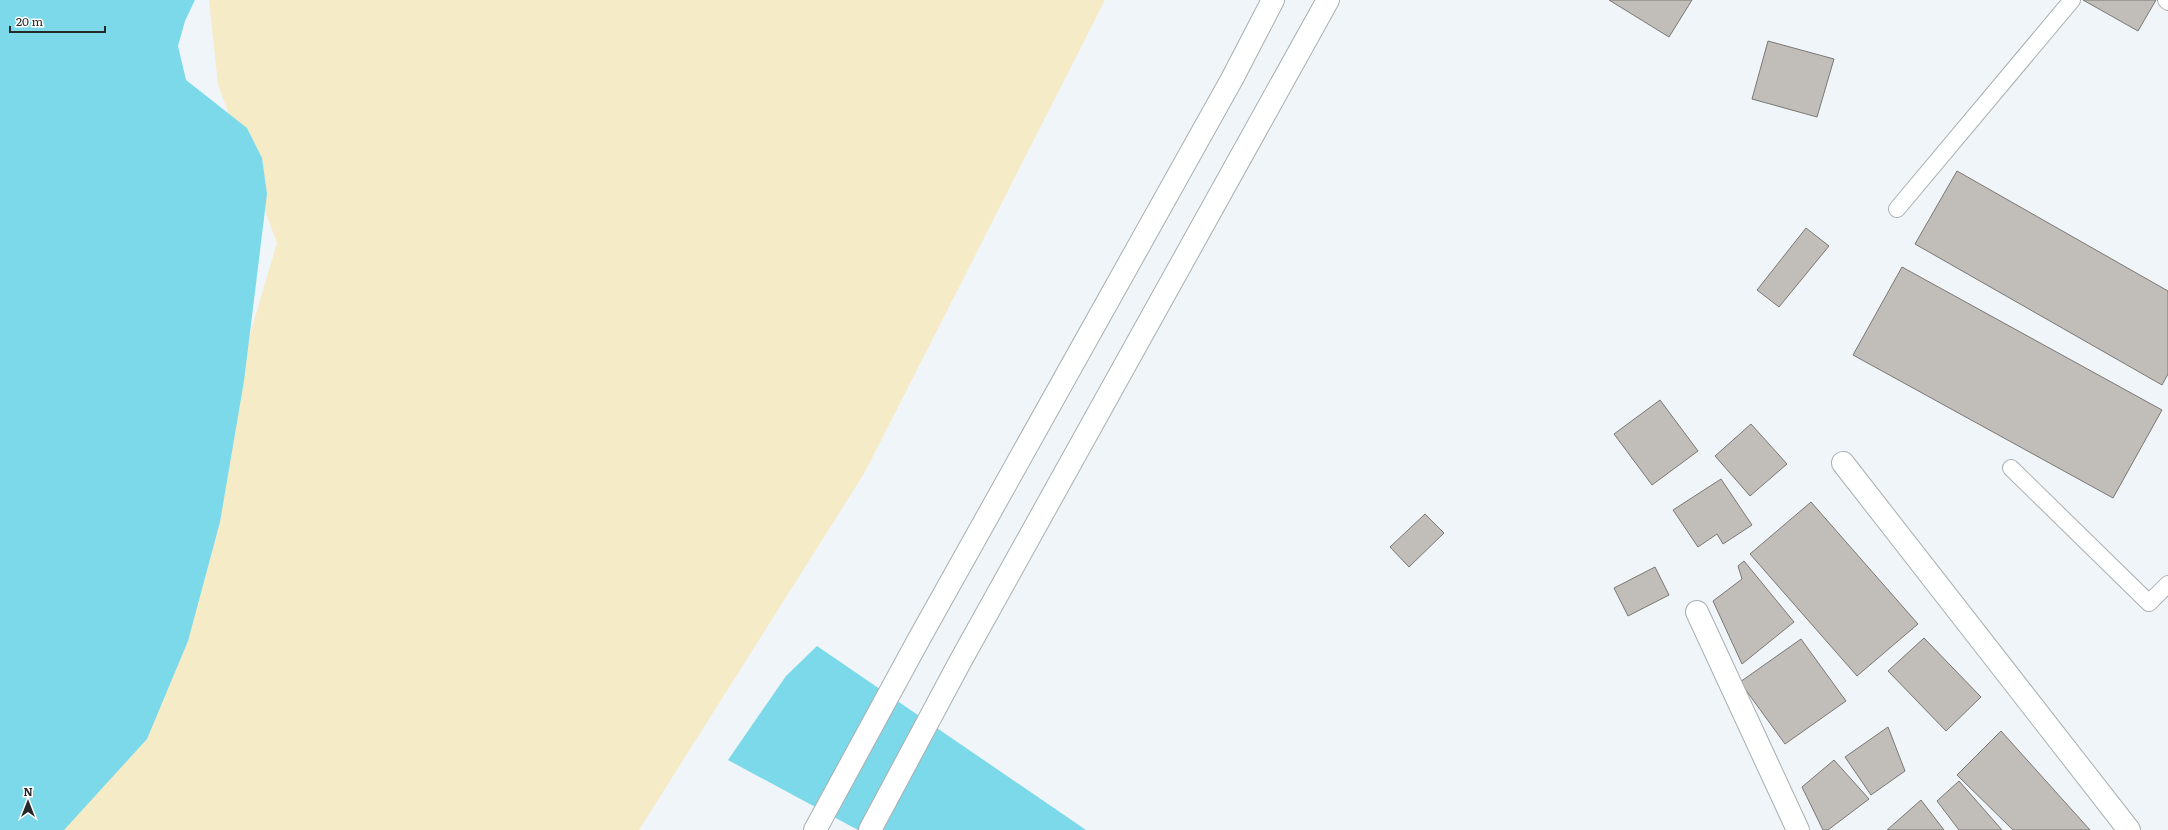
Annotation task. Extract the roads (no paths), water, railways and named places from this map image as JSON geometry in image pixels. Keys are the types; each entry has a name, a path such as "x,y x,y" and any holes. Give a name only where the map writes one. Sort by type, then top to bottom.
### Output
{"main road":[{"path":"815,830 919,639 1232,79 1273,0"},
{"path":"870,830 962,660 1328,0"},
{"path":"1843,463 2129,830"},
{"path":"1697,612 1798,830"}],"lane":[{"path":"1897,209 2072,0"},
{"path":"2011,468 2150,603 2168,584"}],"water":[{"path":"0,0 195,0 185,21 178,46 186,80 247,128 262,158 267,194 244,381 220,522 188,641 147,739 64,830 0,830"},
{"path":"817,646 1086,830 858,830 728,760 786,676"}]}
